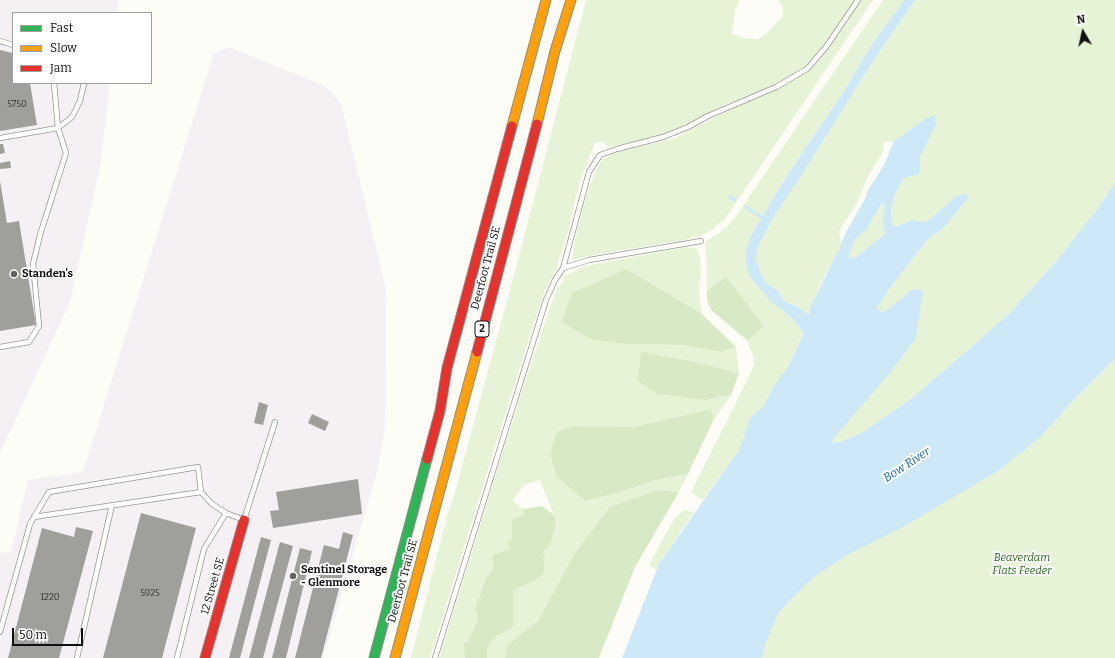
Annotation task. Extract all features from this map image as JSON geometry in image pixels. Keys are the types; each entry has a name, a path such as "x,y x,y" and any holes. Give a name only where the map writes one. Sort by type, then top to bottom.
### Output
{"main road":[{"name":"Deerfoot Trail SE","path":"374,658 440,411 447,368 546,0"},
{"name":"Deerfoot Trail SE","path":"395,658 516,205 555,51 571,0"},
{"path":"371,632 447,368"},
{"name":"12 Street SE","path":"205,658 244,520"}],"lane":[{"path":"435,658 546,300 555,280 563,268 589,172 600,155 663,137 688,127 708,116 776,87 807,69 826,47 858,0"},
{"path":"0,41 12,45"},
{"path":"0,347 30,342 39,326 33,264 40,235 66,153 58,128 54,84"},
{"path":"0,138 58,128 72,117 80,101 84,84"},
{"path":"563,268 589,260 701,241"},
{"path":"0,632 30,524 49,492 198,467 201,492 212,504 226,513 244,520 275,422"},
{"path":"34,517 201,492"},
{"path":"77,658 112,505"},
{"path":"176,658 204,549 226,513"}],"shaded area":[{"path":"0,0 119,0 118,12 12,12 12,84 110,84 101,161 70,302 0,453"},
{"path":"229,47 325,86 341,104 386,289 385,428 376,475 323,658 0,658 0,553 11,552 28,480 83,472 214,53"}],"green space":[{"path":"586,0 739,0 735,11 732,33 743,38 757,39 766,34 783,16 782,6 778,0 873,0 725,219 707,233 685,240 593,255 573,260 574,244 585,200 595,172 602,160 617,152 675,138 733,108 731,102 670,132 639,141 608,147 603,142 595,143 586,164 576,196 568,232 555,272 544,292 430,658 411,658 447,516 457,485 515,271"},
{"path":"883,0 904,0 871,46 844,91 788,174 750,237 746,250 781,310 791,317 804,333 789,365 765,404 750,418 739,450 703,500 691,492 752,370 754,362 748,341 764,326 726,278 707,291 706,241 722,231 734,219"},
{"path":"915,0 1115,0 1115,182 1104,200 1059,258 1009,314 911,399 863,432 843,441 829,443 893,369 916,338 913,289 883,313 877,308 890,288 927,240 943,228 955,197 928,221 923,222 912,220 895,227 892,224 891,209 896,192 904,178 920,173 920,157 936,125 916,126 894,141 884,142 883,152 867,178 857,203 839,231 841,244 839,251 835,255 820,285 809,315 798,307 784,301 778,290 768,285 762,277 756,259 758,246 776,213 798,181 880,51"},
{"path":"882,203 885,203 885,234 856,257 850,258 849,257 855,240 866,230"},
{"path":"685,247 696,248 700,258 701,272 699,286 702,314 680,302 628,344 683,345 721,352 736,347 739,373 641,353 706,400 731,395 713,421 710,409 633,427 575,426 585,501 617,493 656,480 688,474 679,492 659,490 573,556 538,621 507,645 505,658 487,658 487,647 495,636 513,627 513,591 537,579 545,558 543,552 551,543 556,523 540,480 524,485 513,501 523,509 524,515 512,519 512,549 492,557 493,569 486,578 475,609 479,620 474,627 465,658 439,658 525,381 556,291 567,275 586,266"},
{"path":"626,269 702,314 736,347 721,352 683,345 628,344 590,339 562,322 572,293"},
{"path":"726,277 764,326 748,341 711,310 707,300 707,291"},
{"path":"641,352 694,362 739,373 731,395 706,400 658,394 638,381"},
{"name":"Beaverdam Flats Feeder","path":"1115,359 1115,658 762,658 767,640 778,614 813,578 849,554 998,471 1041,437 1071,403"},
{"path":"711,409 713,421 688,474 656,480 617,493 585,501 557,477 550,454 557,432 575,426 633,427"},
{"path":"659,490 679,492 635,567 599,658 505,658 507,645 538,621 573,556 610,507"},
{"path":"542,506 554,515 556,523 551,543 543,552 545,558 543,574 537,579 513,591 513,627 495,637 487,647 487,658 465,658 464,644 469,641 474,627 479,620 475,609 486,578 493,569 492,556 511,549 507,543 512,538 512,519 524,515 523,509"},
{"path":"683,510 694,512 656,570 649,565 674,519"}],"water":[{"name":"Bow River","path":"904,0 915,0 880,51 798,181 776,213 758,246 756,259 762,277 768,285 778,290 784,301 798,307 809,315 810,308 835,255 839,251 847,230 865,199 867,192 884,165 894,141 927,118 935,115 936,125 920,157 920,173 904,178 896,192 891,209 892,224 896,227 912,220 923,222 928,221 955,197 966,193 968,198 943,228 927,240 890,288 877,308 883,313 913,289 923,290 916,338 893,369 830,443 843,441 863,432 911,399 1009,314 1059,258 1104,200 1115,182 1115,359 1071,403 1041,437 998,471 903,527 849,554 813,578 778,614 767,640 762,658 622,658 659,564 739,450 750,418 765,404 774,386 789,365 804,333 791,317 770,301 749,275 746,263 746,250 750,237 788,174 844,91 871,46","holes":["882,203 885,204 883,222 885,234 856,257 850,258 849,256 855,240 866,230"]}],"building":[{"path":"0,50 12,53 12,84 30,84 37,125 0,131"},
{"path":"0,144 3,144 5,153 0,154"},
{"path":"10,161 11,168 0,169 0,163"},
{"name":"Standen's","path":"0,181 7,223 19,221 36,325 0,331"},
{"path":"259,402 268,405 263,425 254,423"},
{"path":"312,414 329,422 325,431 308,423"},
{"path":"358,479 362,514 273,528 270,511 279,510 276,492"},
{"path":"141,513 196,528 162,658 103,658"},
{"path":"76,527 93,531 59,658 8,658 42,528 74,537"},
{"path":"343,532 353,535 321,658 295,658 324,545 339,549"},
{"path":"261,537 271,540 240,658 229,658"},
{"path":"280,542 293,546 263,658 249,658"},
{"path":"300,548 312,551 286,658 272,658"}],"waterway":[{"path":"730,197 735,200"},
{"path":"746,207 762,218"}],"traffic: fast":[{"path":"374,658 427,459"}],"traffic: slow":[{"path":"512,126 546,0"},
{"path":"537,124 555,51 571,0"},
{"path":"395,658 477,352"}],"traffic: jam":[{"path":"477,352 537,124"},
{"path":"427,459 440,411 447,368 512,126"},
{"path":"205,658 244,520"}],"place":[{"name":"Standen's","path":"14,274"},
{"name":"Sentinel Storage - Glenmore","path":"293,576"}]}
